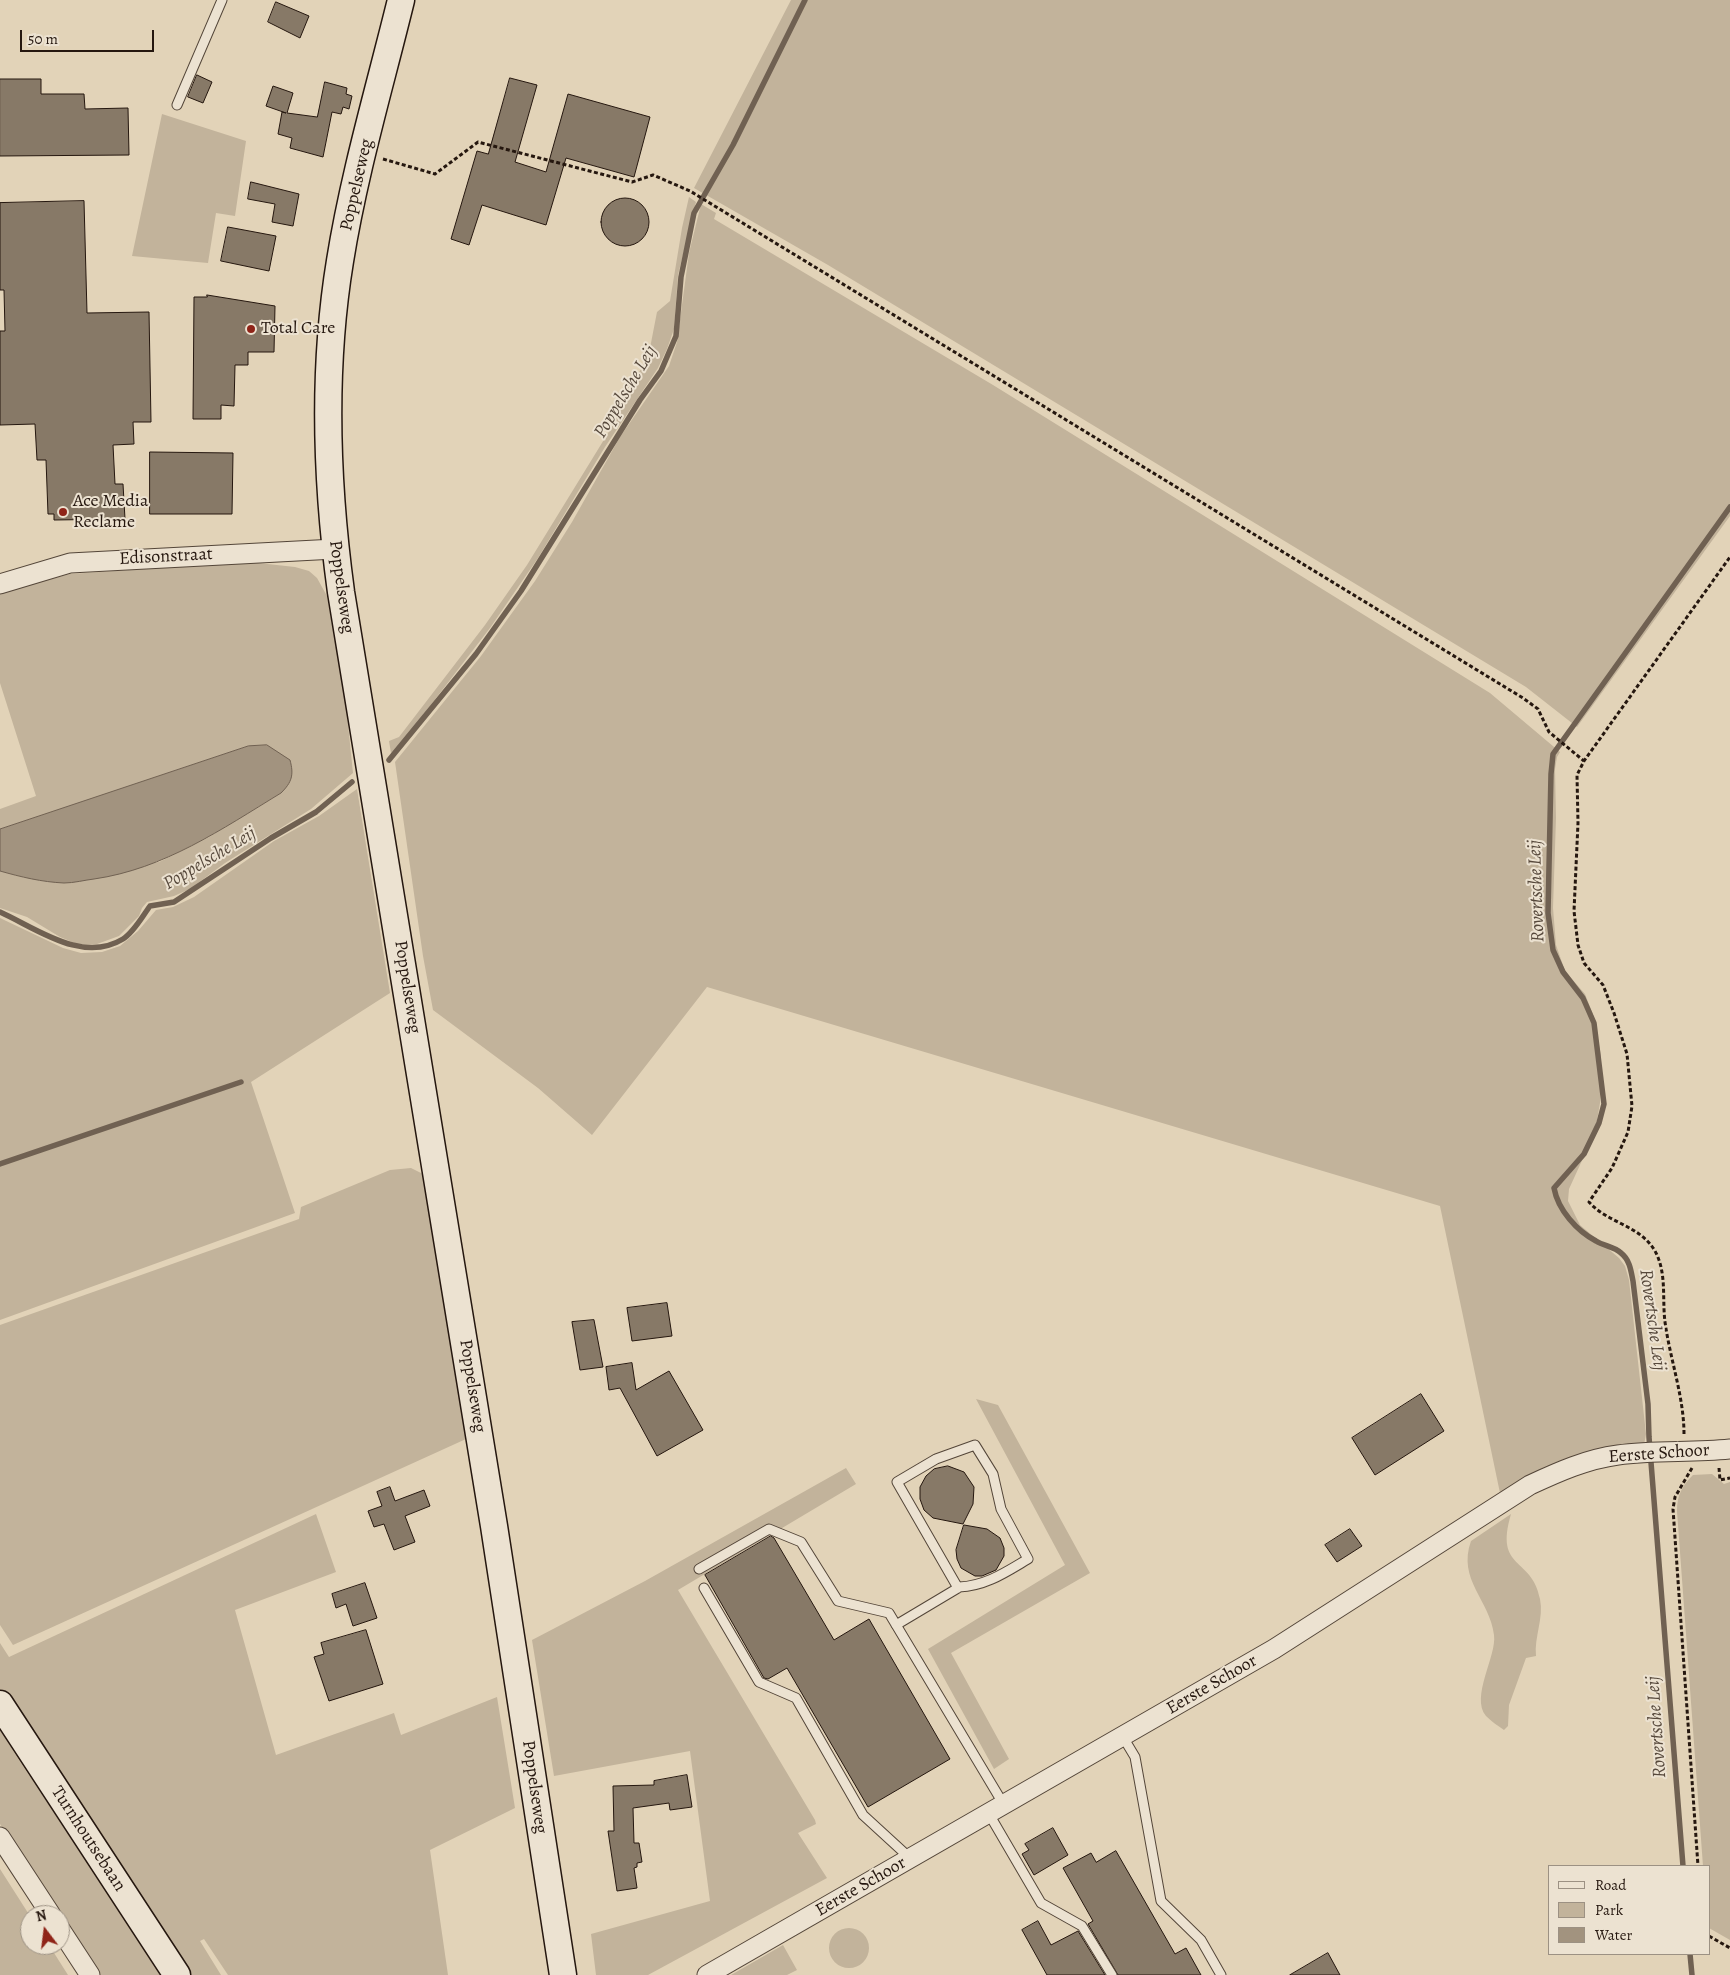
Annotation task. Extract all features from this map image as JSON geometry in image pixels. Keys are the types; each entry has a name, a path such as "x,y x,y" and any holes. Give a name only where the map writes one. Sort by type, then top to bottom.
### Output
{"street":[{"name":"Poppelseweg","path":"401,0 363,153 340,261 331,341 328,461 335,549 494,1526 563,1975"},
{"name":"Edisonstraat","path":"0,584 70,564 335,549"},
{"name":"Eerste Schoor","path":"707,1975 1274,1649 1530,1485 1592,1460 1639,1454 1730,1449"},
{"name":"Turnhoutsebaan","path":"0,1704 177,1975"},
{"path":"0,1837 44,1905"},
{"path":"70,1944 90,1975"}],"lane":[{"path":"177,105 222,0"},
{"path":"896,1625 958,1588 976,1586 990,1581 1028,1559 1001,1508 992,1474 976,1445 936,1459 897,1482 958,1588"},
{"path":"699,1569 769,1529 801,1542 838,1601 889,1613 997,1809 1041,1903 1082,1926 1112,1975"},
{"path":"704,1588 759,1682 796,1698 863,1816 911,1859"},
{"path":"1123,1737 1135,1757 1161,1901 1201,1940 1220,1975"}],"path":[{"path":"363,153 435,174 478,142 632,182 653,175 690,191 1524,698 1538,710 1549,732 1584,761"},
{"path":"1698,1865 1673,1509 1683,1452 1684,1433 1680,1399 1665,1322 1663,1276 1654,1251 1638,1232 1609,1219 1590,1202 1612,1168 1628,1132 1632,1106 1627,1054 1614,1013 1603,986 1584,962 1578,945 1574,911 1578,824 1577,775 1584,761 1730,557"},
{"path":"1710,1937 1730,1948"}],"green space":[{"path":"791,0 1730,0 1730,516 1577,727 1526,687 828,265 694,188"},
{"path":"162,114 246,141 235,216 216,213 208,263 132,256"},
{"path":"689,197 696,202 678,275 674,329 658,368 605,447 538,558 490,628 396,750 391,753 389,741 399,737 485,625 527,565 613,425 606,418 642,368 650,348 657,312 670,301"},
{"path":"701,204 716,213 714,219 993,385 1490,693 1560,752 1555,769 1556,818 1553,908 1556,945 1565,971 1585,994 1594,1017 1601,1056 1600,1103 1595,1132 1569,1189 1568,1201 1580,1225 1619,1258 1625,1266 1629,1280 1646,1434 1644,1445 1601,1448 1580,1454 1500,1493 1440,1206 707,987 592,1135 538,1088 433,1010 423,956 395,762 481,656 535,581 572,522 620,437 669,366 677,342 689,253"},
{"path":"249,562 295,567 309,571 317,578 327,596 346,705 353,773 311,809 225,863 190,889 174,896 147,902 139,916 119,936 97,944 77,944 60,937 27,917 0,908 0,871 26,878 159,862 209,837 281,793 248,746 0,829 0,809 36,796 0,683 0,593 70,574"},
{"path":"357,789 390,993 251,1082 295,1213 0,1320 0,918 63,948 81,953 102,952 120,946 138,931 156,910 173,907 194,897 274,841 319,816"},
{"path":"411,1168 423,1174 466,1439 13,1645 0,1625 0,1325 299,1219 301,1207 390,1170"},
{"path":"976,1399 998,1405 1090,1573 951,1653 1009,1759 994,1769 928,1649 1065,1565"},
{"path":"846,1468 856,1484 678,1590 815,1820 816,1824 798,1833 827,1878 648,1975 596,1975 591,1934 710,1901 690,1751 554,1776 532,1640 645,1581"},
{"path":"1712,1474 1724,1484 1730,1482 1730,1940 1710,1929 1710,1865 1703,1865 1677,1511 1679,1495 1693,1475"},
{"path":"316,1514 336,1572 235,1610 276,1755 394,1713 401,1735 497,1697 515,1808 430,1850 448,1975 228,1975 204,1939 200,1941 221,1975 187,1975 0,1692 0,1643 9,1657"},
{"path":"1511,1514 1507,1532 1507,1545 1516,1562 1536,1585 1541,1613 1536,1642 1536,1656 1526,1658 1509,1705 1508,1726 1504,1730 1486,1716 1482,1708 1482,1688 1492,1654 1494,1635 1487,1611 1471,1579 1468,1555 1471,1541"},
{"path":"0,1730 162,1975 97,1975 70,1933 70,1905 52,1905 0,1824"},
{"path":"0,1869 23,1905 20,1905 20,1955 55,1955 68,1975 0,1975"},
{"path":"849,1928 863,1934 869,1948 863,1962 849,1968 835,1962 829,1948 835,1934"},
{"path":"783,1945 797,1970 787,1975 731,1975"}],"water":[{"path":"267,745 290,760 291,778 285,789 192,846 168,857 120,874 68,883 40,880 0,871 0,829 248,746"}],"building":[{"path":"276,2 309,16 300,38 268,22"},
{"path":"197,75 212,82 203,103 188,97"},
{"path":"510,78 537,85 515,162 546,172 568,94 650,117 634,177 566,158 546,225 482,205 469,245 451,239 477,151 488,154"},
{"path":"0,79 41,79 41,94 84,94 85,109 128,108 129,155 0,156"},
{"path":"325,82 347,88 346,94 352,96 349,109 343,107 341,114 332,112 323,157 290,148 292,138 278,134 282,112 286,113 266,106 273,86 293,93 287,113 317,117"},
{"path":"251,182 299,194 293,226 272,222 275,204 248,199"},
{"path":"625,198 634,200 642,205 647,213 649,222 647,231 642,239 634,244 625,246 616,244 608,239 603,231 601,222 603,213 608,205 616,200"},
{"path":"84,201 87,313 149,312 151,422 133,422 134,444 113,445 115,484 123,484 125,519 54,520 54,514 48,514 46,460 37,460 35,424 0,425 0,331 5,331 4,290 0,290 0,203"},
{"path":"228,227 276,236 269,271 221,261"},
{"path":"207,295 275,306 274,352 248,352 248,365 235,365 234,406 221,405 221,419 193,419 194,297 207,297"},
{"path":"150,452 233,453 232,514 150,514"},
{"path":"667,1303 672,1336 632,1341 627,1308"},
{"path":"594,1320 603,1367 580,1370 572,1322"},
{"path":"632,1363 636,1390 669,1371 703,1430 657,1456 620,1388 609,1390 606,1367"},
{"path":"1421,1394 1444,1431 1375,1475 1352,1438"},
{"path":"948,1466 964,1472 974,1487 973,1504 963,1524 933,1518 924,1510 920,1499 920,1487 926,1476 934,1469"},
{"path":"390,1487 395,1501 424,1490 430,1506 405,1516 415,1542 394,1550 384,1524 374,1527 368,1511 382,1506 377,1492"},
{"path":"964,1525 987,1529 1000,1538 1004,1548 1004,1556 996,1570 982,1576 975,1576 961,1568 956,1550"},
{"path":"1350,1529 1362,1546 1337,1562 1325,1545"},
{"path":"771,1536 774,1538 834,1640 869,1619 950,1759 868,1807 787,1668 768,1679 764,1678 705,1575"},
{"path":"365,1583 377,1618 353,1626 346,1604 336,1608 332,1594"},
{"path":"366,1630 383,1684 329,1701 314,1657 324,1654 321,1643"},
{"path":"687,1775 692,1807 670,1810 669,1803 633,1808 634,1843 639,1843 642,1862 637,1863 637,1867 634,1868 637,1888 617,1891 608,1831 614,1831 613,1786 654,1785 654,1781"},
{"path":"1053,1828 1068,1855 1034,1875 1022,1854 1029,1850 1025,1844"},
{"path":"1116,1851 1175,1954 1186,1948 1201,1975 1118,1975 1088,1924 1093,1921 1063,1868 1091,1853 1096,1862"},
{"path":"1038,1921 1051,1945 1078,1931 1105,1975 1047,1975 1022,1930"},
{"path":"1328,1953 1340,1975 1290,1975"}],"waterway":[{"name":"Poppelsche Leij","path":"389,760 476,654 521,591 640,400 661,371 676,336 681,277 694,213 733,145 805,0"},
{"name":"Rovertsche Leij","path":"1683,1865 1648,1404 1633,1281 1630,1266 1624,1256 1616,1249 1589,1237 1575,1226 1564,1212 1554,1188 1584,1154 1599,1123 1604,1104 1594,1023 1583,998 1563,972 1553,950 1548,913 1551,774 1553,754 1730,507"},
{"name":"Poppelsche Leij","path":"0,912 60,941 92,948 107,946 127,936 150,906 174,902 271,838 316,812 352,782"},
{"path":"0,1164 241,1082"},
{"name":"Rovertsche Leij","path":"1690,1955 1692,1975"}],"place":[{"name":"Total Care","path":"251,329"},
{"name":"Ace Media Reclame","path":"63,512"}]}
